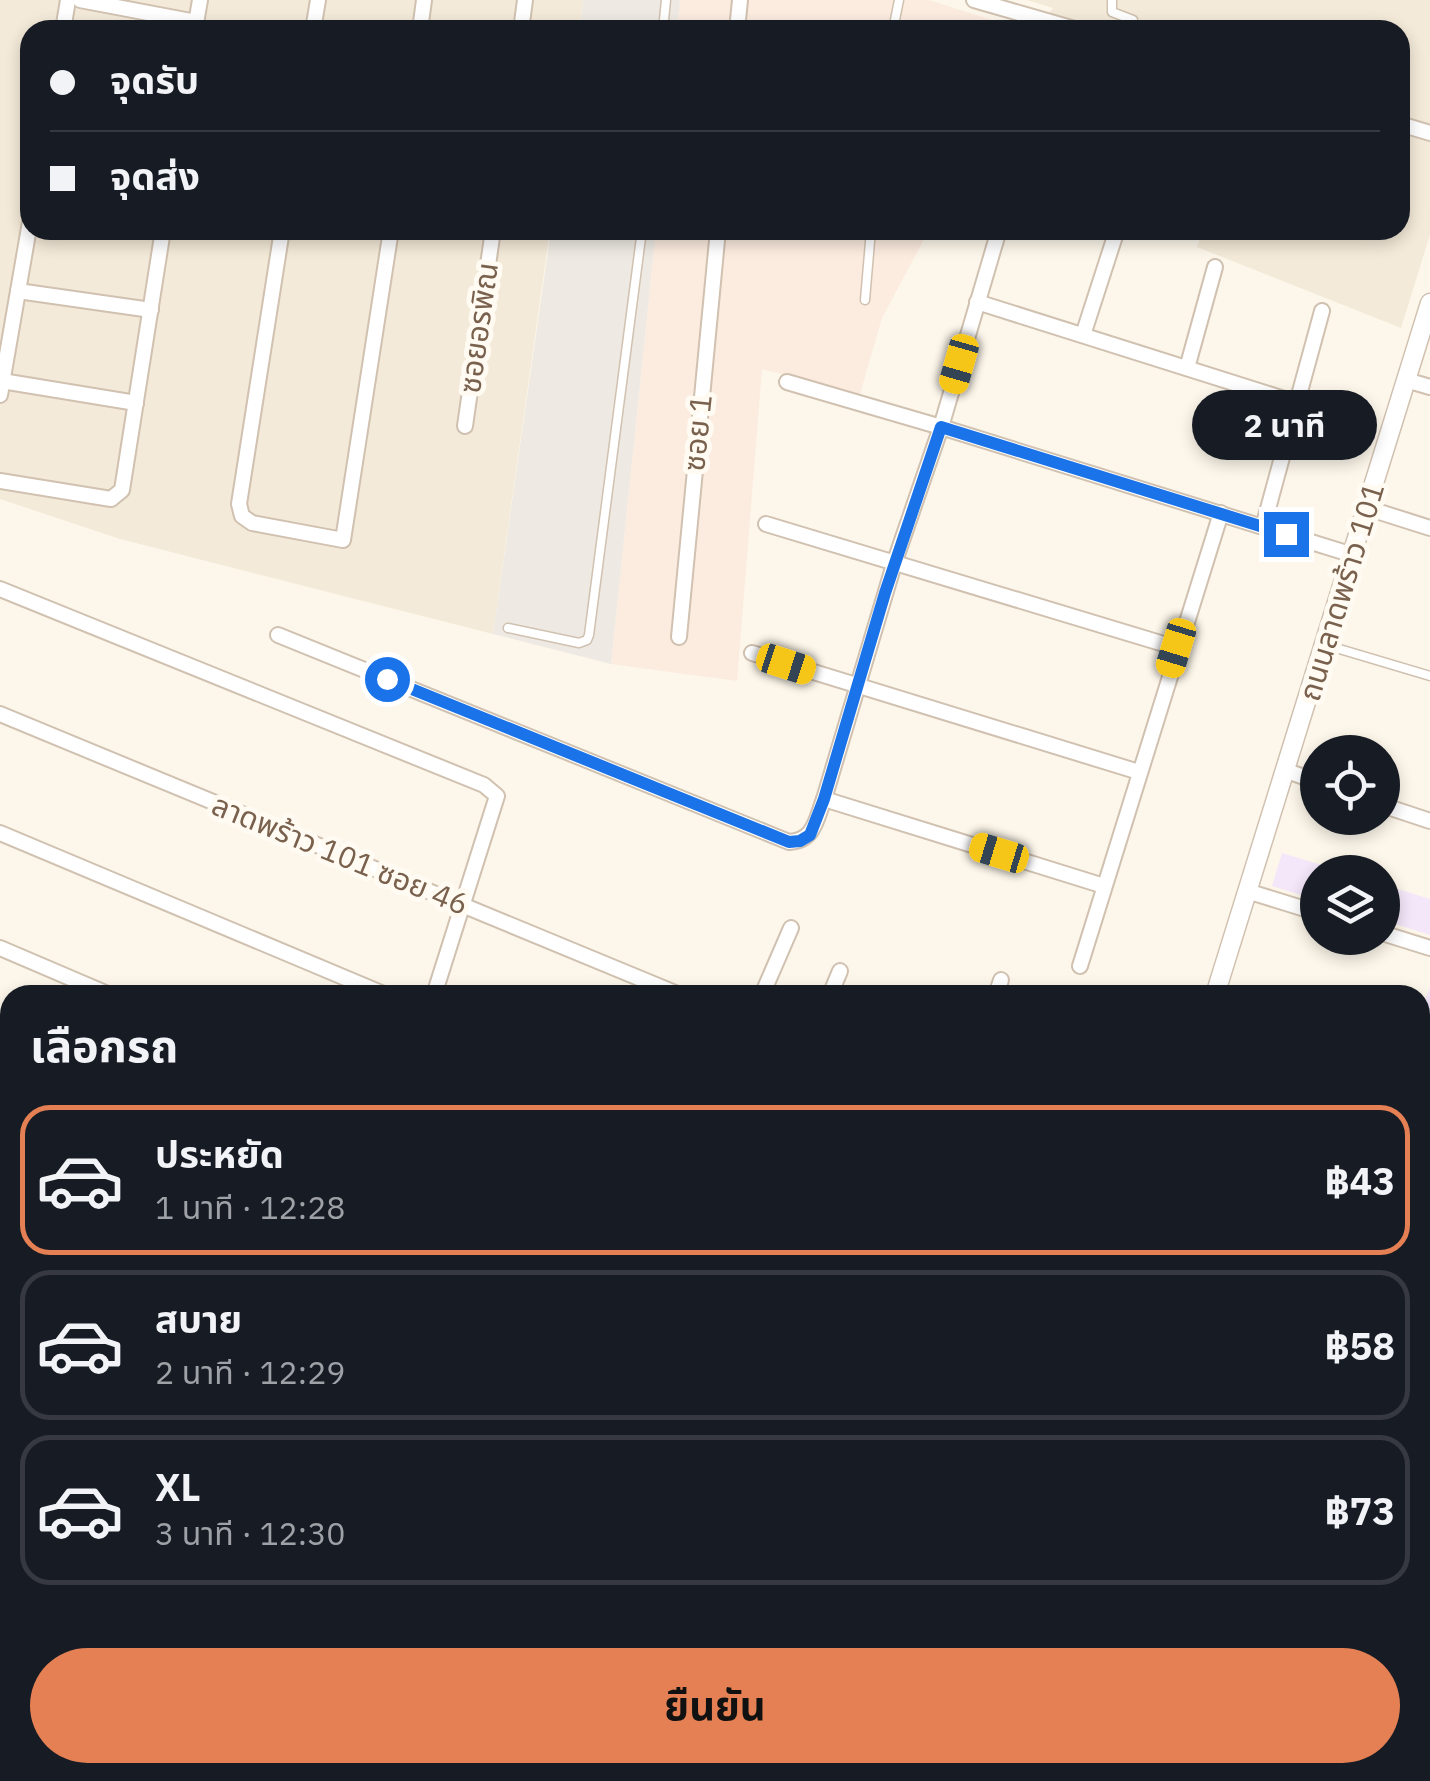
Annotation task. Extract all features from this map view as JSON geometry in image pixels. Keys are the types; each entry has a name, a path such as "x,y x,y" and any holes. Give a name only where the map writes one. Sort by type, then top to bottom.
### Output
{"street":[{"path":"80,0 169,20"},
{"path":"974,0 998,3 1048,20"},
{"path":"27,240 1,388 136,403"},
{"path":"0,481 103,498 118,496 162,240"},
{"path":"280,240 239,504 242,516 252,523 343,540 389,240"},
{"name":"ซอยอรพิณ","path":"465,426 492,240"},
{"name":"ซอย 1","path":"679,637 717,240"},
{"path":"278,635 789,842 800,841 810,835 824,799 995,240"},
{"path":"1083,335 1113,240"},
{"path":"1187,368 1215,267"},
{"path":"18,291 151,310"},
{"path":"978,302 1298,403"},
{"name":"ถนนลาดพร้าว 101","path":"1219,985 1430,303"},
{"path":"1263,526 1322,311"},
{"path":"1406,380 1430,387"},
{"path":"786,382 1353,556"},
{"path":"1367,508 1430,528"},
{"path":"1080,966 1221,513"},
{"path":"766,524 1176,648"},
{"path":"0,588 484,784 496,796 496,803 437,985"},
{"path":"752,653 1139,772"},
{"name":"ลาดพร้าว 101 ซอย 46","path":"0,714 656,985"},
{"path":"1287,772 1300,776"},
{"path":"824,799 1104,886"},
{"path":"1400,811 1430,821"},
{"path":"0,832 362,985"},
{"path":"1250,892 1300,907"},
{"path":"766,985 790,928"},
{"path":"1400,939 1430,948"},
{"path":"0,948 87,985"},
{"path":"834,985 840,971"}],"lane":[{"path":"1112,0 1112,12 1133,20"},
{"path":"508,628 580,643 587,640 641,240"},
{"path":"866,300 870,240"},
{"path":"1326,645 1430,676"}],"shaded area":[{"path":"0,0 583,0 580,20 20,20 20,240 549,240 493,634 120,539 0,499"},
{"path":"583,0 680,0 678,20 580,20"},
{"path":"680,0 929,0 992,20 678,20"},
{"path":"1027,0 1430,0 1430,235 1401,328 1197,247 1199,240 1410,240 1410,20 1044,20 1053,8"},
{"path":"550,240 655,240 611,664 493,634"},
{"path":"655,240 924,240 882,318 860,394 762,369 737,681 611,664"},
{"path":"1282,853 1300,858 1300,895 1272,886"},
{"path":"1400,890 1430,899 1430,935 1400,925"}],"route":[{"path":"387,679 789,842 800,841 810,835 824,799 885,593 941,427 1286,534"}]}
